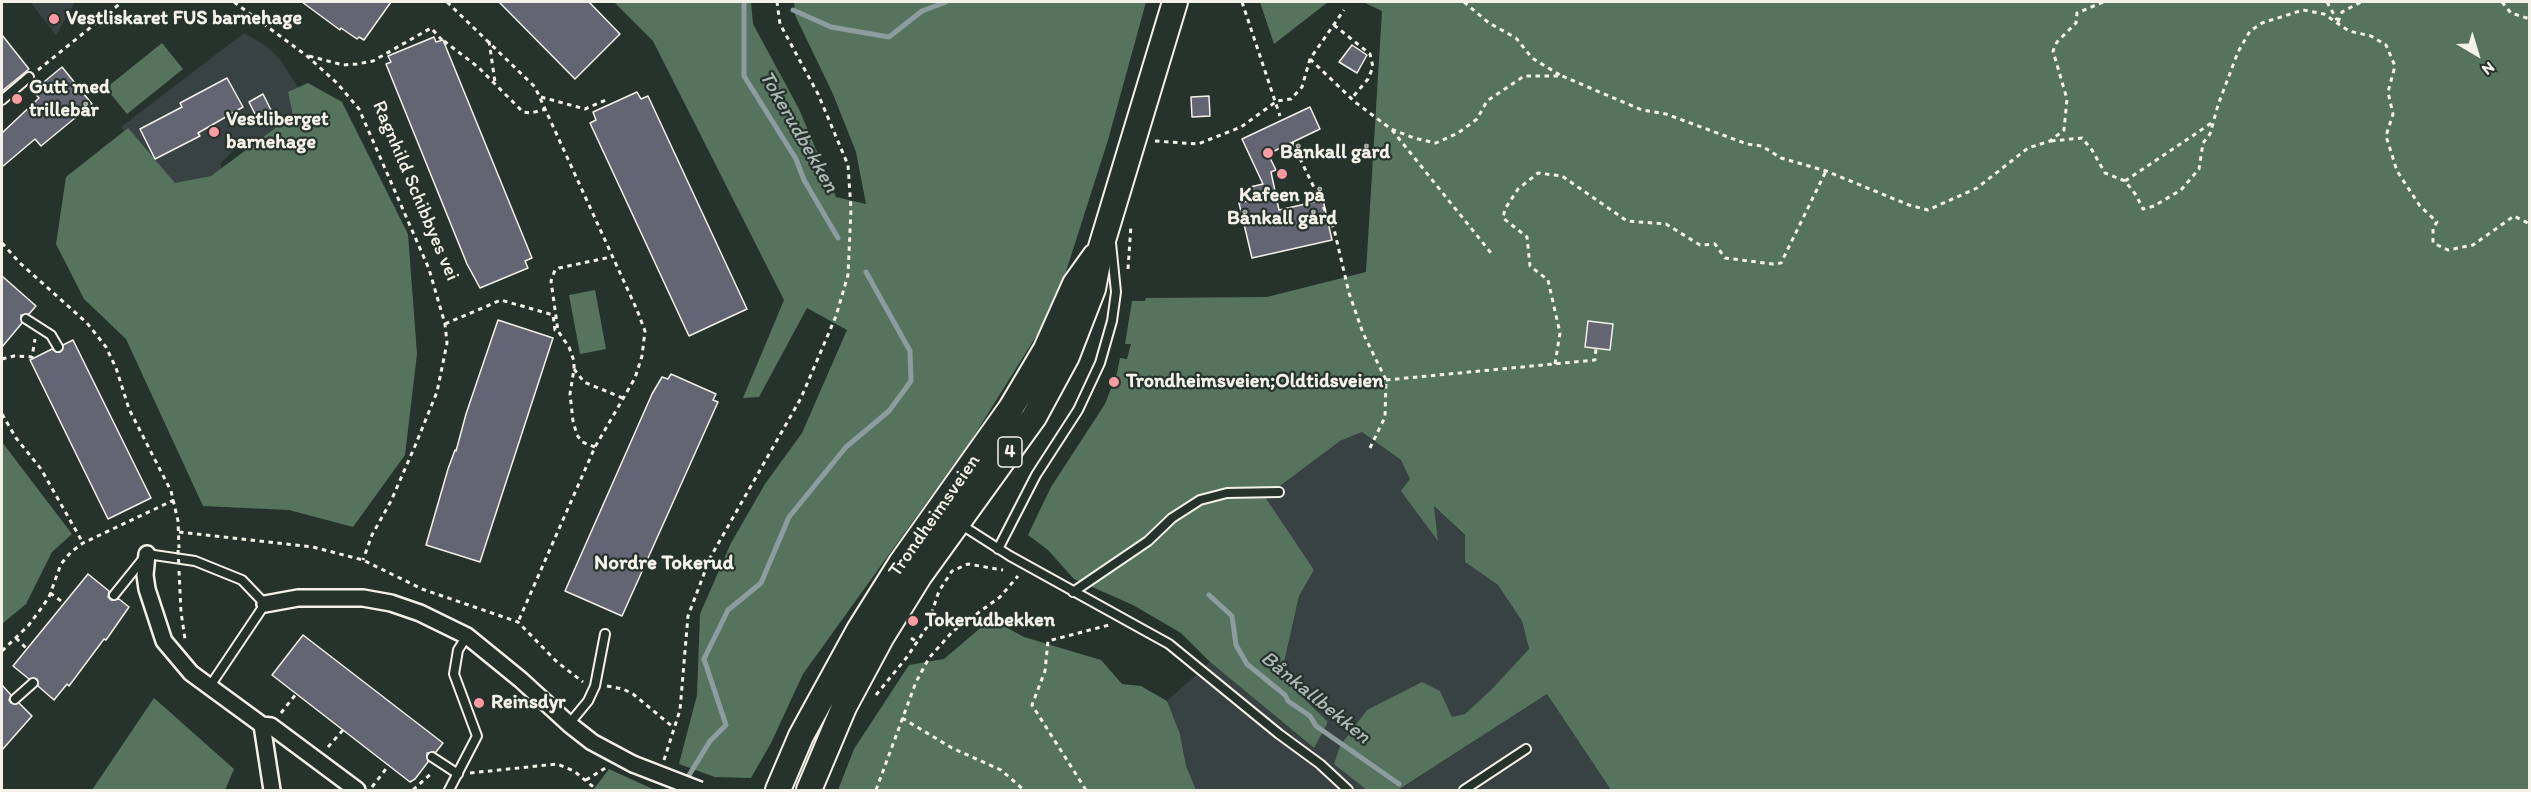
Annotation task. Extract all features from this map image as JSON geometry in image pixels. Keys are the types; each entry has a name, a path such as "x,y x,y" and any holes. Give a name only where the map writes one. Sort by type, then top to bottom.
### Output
{"highway":[{"name":"Trondheimsveien","path":"778,790 801,736 859,630 901,563 1015,446 1050,390 1083,318 1093,289 1101,247 1175,2"},
{"name":"Trondheimsveien","path":"809,790 827,742 863,668 949,516"}],"street":[{"path":"147,554 145,575 147,589 164,640 191,674 357,790"},
{"path":"265,604 298,598 363,598 391,603 420,613 467,636 521,680 569,724 599,746 633,764 700,790"},
{"path":"267,725 272,790"}],"lane":[{"path":"2,100 29,77"},
{"path":"998,549 1036,475 1078,410 1091,385 1107,342 1116,292 1109,223"},
{"path":"26,319 51,335 58,347"},
{"path":"1073,592 1148,541 1172,518 1200,500 1227,493 1279,492"},
{"path":"949,516 1025,565 1170,644 1270,727 1320,764 1348,790"},
{"path":"114,595 147,554 195,561 243,580 265,604 210,686"},
{"path":"569,724 588,701 595,686 605,634"},
{"path":"449,790 477,736 454,674 458,650 467,636"},
{"path":"15,699 33,683"},
{"path":"1464,790 1526,749"},
{"path":"432,757 458,774"}],"path":[{"path":"29,77 122,2"},
{"name":"Ragnhild Schibbyes vei","path":"234,2 307,56 351,98 365,121 429,269 445,324 447,343 437,392 391,501 372,536 363,560"},
{"path":"447,2 527,78 541,98 645,331 642,356 625,399 595,447 518,622"},
{"path":"660,770 680,710 688,616 710,558 801,398 836,316 848,274 851,209 848,165 818,94 780,24 777,2"},
{"path":"1242,2 1277,101 1280,116"},
{"path":"1464,2 1489,23 1516,38 1532,58 1562,76 1642,110 1666,114 1747,144 1762,146 1781,158 1826,171 1909,205 1928,210 1977,188 2028,148 2050,141 2082,138 2105,173 2125,181 2143,209 2154,206 2181,190 2199,169 2203,143 2210,134 2218,105 2238,52 2250,31 2262,23 2303,10 2324,14 2349,31 2371,36 2386,45 2395,66 2388,92 2393,114 2386,136 2397,171 2420,206 2437,222 2433,228 2433,243 2448,250 2472,245 2514,216 2529,224"},
{"path":"2050,141 2064,130 2067,99 2053,51 2057,42 2076,23 2078,13 2103,2"},
{"path":"2327,2 2338,22"},
{"path":"2338,22 2342,12 2361,2"},
{"path":"2502,2 2511,13 2529,19"},
{"path":"1153,141 1198,144 1241,127 1277,101 1291,99 1302,87 1310,59 1344,10"},
{"path":"1334,24 1370,54 1373,68 1368,80 1352,98"},
{"name":"Ragnhild Schibbyes vei","path":"307,56 343,64 373,61 430,28 495,83"},
{"path":"488,40 495,83 524,112 531,113 546,108"},
{"path":"1310,59 1352,98 1391,129 1491,253"},
{"path":"1391,129 1436,143 1458,133 1477,119 1487,102 1524,76 1562,76"},
{"path":"541,98 585,109 608,99"},
{"path":"2125,181 2214,120"},
{"path":"1292,142 1334,230 1349,293 1363,333 1386,380 1385,417 1370,448"},
{"path":"1555,364 1560,333 1548,280 1530,266 1527,237 1503,218 1505,209 1518,189 1538,173 1562,176 1627,221 1665,224 1700,245 1715,244 1725,258 1773,264 1781,263 1826,171"},
{"path":"1324,221 1333,215"},
{"path":"2,243 20,263 87,323 106,347 116,368 129,409 167,481 178,521 180,612 191,674"},
{"path":"558,331 551,292 551,281 555,270 611,257"},
{"path":"445,324 501,300 553,315 555,330 572,352 574,369 570,394 573,421 582,442 595,447"},
{"path":"2,359 14,356 32,357 35,324"},
{"path":"1386,380 1595,360 1596,348"},
{"path":"574,369 584,382 625,399"},
{"path":"2,414 16,438 41,468 83,543"},
{"path":"2,651 40,610 50,593 61,564 71,552 83,543 174,501"},
{"path":"871,700 918,642 930,621 943,583 952,571 968,564 1003,570"},
{"path":"876,790 916,682 937,648 953,631 1000,597 1025,565"},
{"path":"50,593 64,603"},
{"path":"1086,790 1032,705 1045,671 1048,641 1125,621"},
{"path":"16,638 27,649"},
{"path":"911,638 918,642"},
{"path":"267,725 296,694"},
{"path":"902,718 952,748 1001,770 1024,790"},
{"path":"317,760 343,730"},
{"path":"413,790 439,768 458,774 557,764 568,768 597,790"},
{"path":"369,790 389,765"},
{"path":"586,780 611,766"}],"shaded area":[{"name":"Vestliskaret FUS barnehage","path":"30,2 75,2 56,35"},
{"name":"Vestliberget barnehage","path":"244,33 266,46 279,58 318,118 270,163 246,138 220,164 235,198 205,229 121,127"},
{"path":"1362,432 1402,461 1438,540 1434,506 1465,536 1465,562 1498,585 1522,621 1529,649 1465,714 1452,717 1440,691 1334,763 1367,790 1196,790 1186,766 1180,734 1167,701 1210,662 1313,748 1328,722 1281,677 1299,596 1314,570 1264,497 1340,441"},
{"path":"1547,694 1611,790 1399,790"}],"green space":[{"path":"614,2 751,2 753,24 799,109 836,197 866,204 856,152 833,94 795,15 794,2 1146,2 1108,140 1055,306 972,439 803,674 771,743 751,778 715,777 679,764 697,695 700,614 731,543 765,484 802,433 847,330 807,308 759,397 743,398 784,300 653,41"},
{"path":"1260,2 1328,2 1274,44"},
{"path":"1363,2 2529,2 2529,790 1611,790 1547,694 1398,790 1367,790 1334,764 1340,746 1367,710 1422,682 1440,691 1452,717 1465,714 1529,649 1522,621 1498,585 1465,562 1465,535 1434,506 1438,541 1401,491 1410,479 1401,460 1362,432 1340,441 1265,497 1314,570 1299,596 1281,676 1328,722 1314,748 1210,662 1181,633 1133,605 1074,579 1048,550 1028,535 1051,487 1105,404 1120,358 1127,359 1131,344 1125,344 1132,301 1145,301 1146,298 1267,297 1366,272 1382,11"},
{"path":"162,43 183,69 127,114 106,88"},
{"path":"308,83 342,102 408,234 417,354 405,455 353,527 289,510 203,506 126,339 84,299 56,244 66,177 128,128 175,183 211,176 293,115 288,92"},
{"path":"595,290 606,349 580,354 569,295"},
{"path":"2,442 72,534 52,552 26,604 2,624"},
{"path":"991,619 1024,637 1101,660 1122,684 1141,686 1167,701 1180,734 1186,766 1196,790 838,790 854,749 909,665 944,659"},
{"path":"154,698 234,769 225,790 92,790"},
{"path":"609,769 655,790 593,790"}],"building":[{"path":"302,2 391,2 364,40 359,37 357,39 341,28 340,30"},
{"path":"499,2 589,2 620,34 575,79"},
{"path":"2,35 29,69 2,91"},
{"path":"434,37 436,42 443,40 532,258 525,261 528,268 480,288 467,264 386,64 391,62 388,56"},
{"path":"1352,45 1367,55 1357,73 1339,62"},
{"path":"62,67 92,104 41,146 35,139 2,167 2,133 39,98 33,91"},
{"path":"227,78 243,107 198,133 200,136 155,159 140,129 182,107 180,103"},
{"path":"637,92 641,99 648,96 747,309 689,336 590,123 596,120 593,112"},
{"path":"263,94 272,112 258,120 249,102"},
{"path":"1209,96 1210,116 1192,117 1191,97"},
{"path":"1310,107 1320,129 1268,154 1276,170 1271,172 1279,210 1323,200 1332,240 1252,258 1239,203 1253,200 1250,187 1263,184 1242,139"},
{"path":"2,276 36,306 29,314 21,315 22,323 2,347"},
{"path":"498,320 553,338 480,562 426,545 448,469 456,451"},
{"path":"1588,321 1613,324 1610,350 1585,347"},
{"path":"73,340 151,498 108,519 30,360 52,349 60,352 63,345"},
{"path":"671,374 716,394 713,400 718,402 622,616 565,591 652,394 662,377 668,379"},
{"path":"88,574 109,591 108,597 111,600 119,599 129,607 69,686 67,684 54,700 38,686 37,679 29,679 13,666"},
{"path":"303,635 443,743 436,752 427,753 428,762 415,779 410,782 272,675"},
{"path":"2,685 11,695 9,700 11,703 19,703 32,716 2,750"}],"waterway":[{"name":"Tokerudbekken","path":"744,2 744,76 796,159 804,180 838,238"},
{"path":"793,10 831,27 889,37 922,11 946,2"},
{"name":"Tokerudbekken","path":"680,790 710,741 726,725 704,659 728,610 761,583 789,517 846,447 889,411 911,381 910,351 866,272"},
{"name":"Bånkallbekken","path":"1209,595 1232,616 1236,645 1247,664 1285,695 1288,701 1310,716 1316,726 1399,784"}],"place":[{"name":"Vestliskaret FUS barnehage","path":"54,19"},
{"name":"Gutt med trillebår","path":"17,99"},
{"name":"Vestliberget barnehage","path":"214,132"},
{"name":"Bånkall gård","path":"1268,153"},
{"name":"Kafeen på Bånkall gård","path":"1282,174"},
{"name":"Trondheimsveien;Oldtidsveien","path":"1114,382"},
{"name":"Tokerudbekken","path":"913,621"},
{"name":"Reinsdyr","path":"479,703"}],"district":[{"name":"Nordre Tokerud","path":"664,564"}]}
